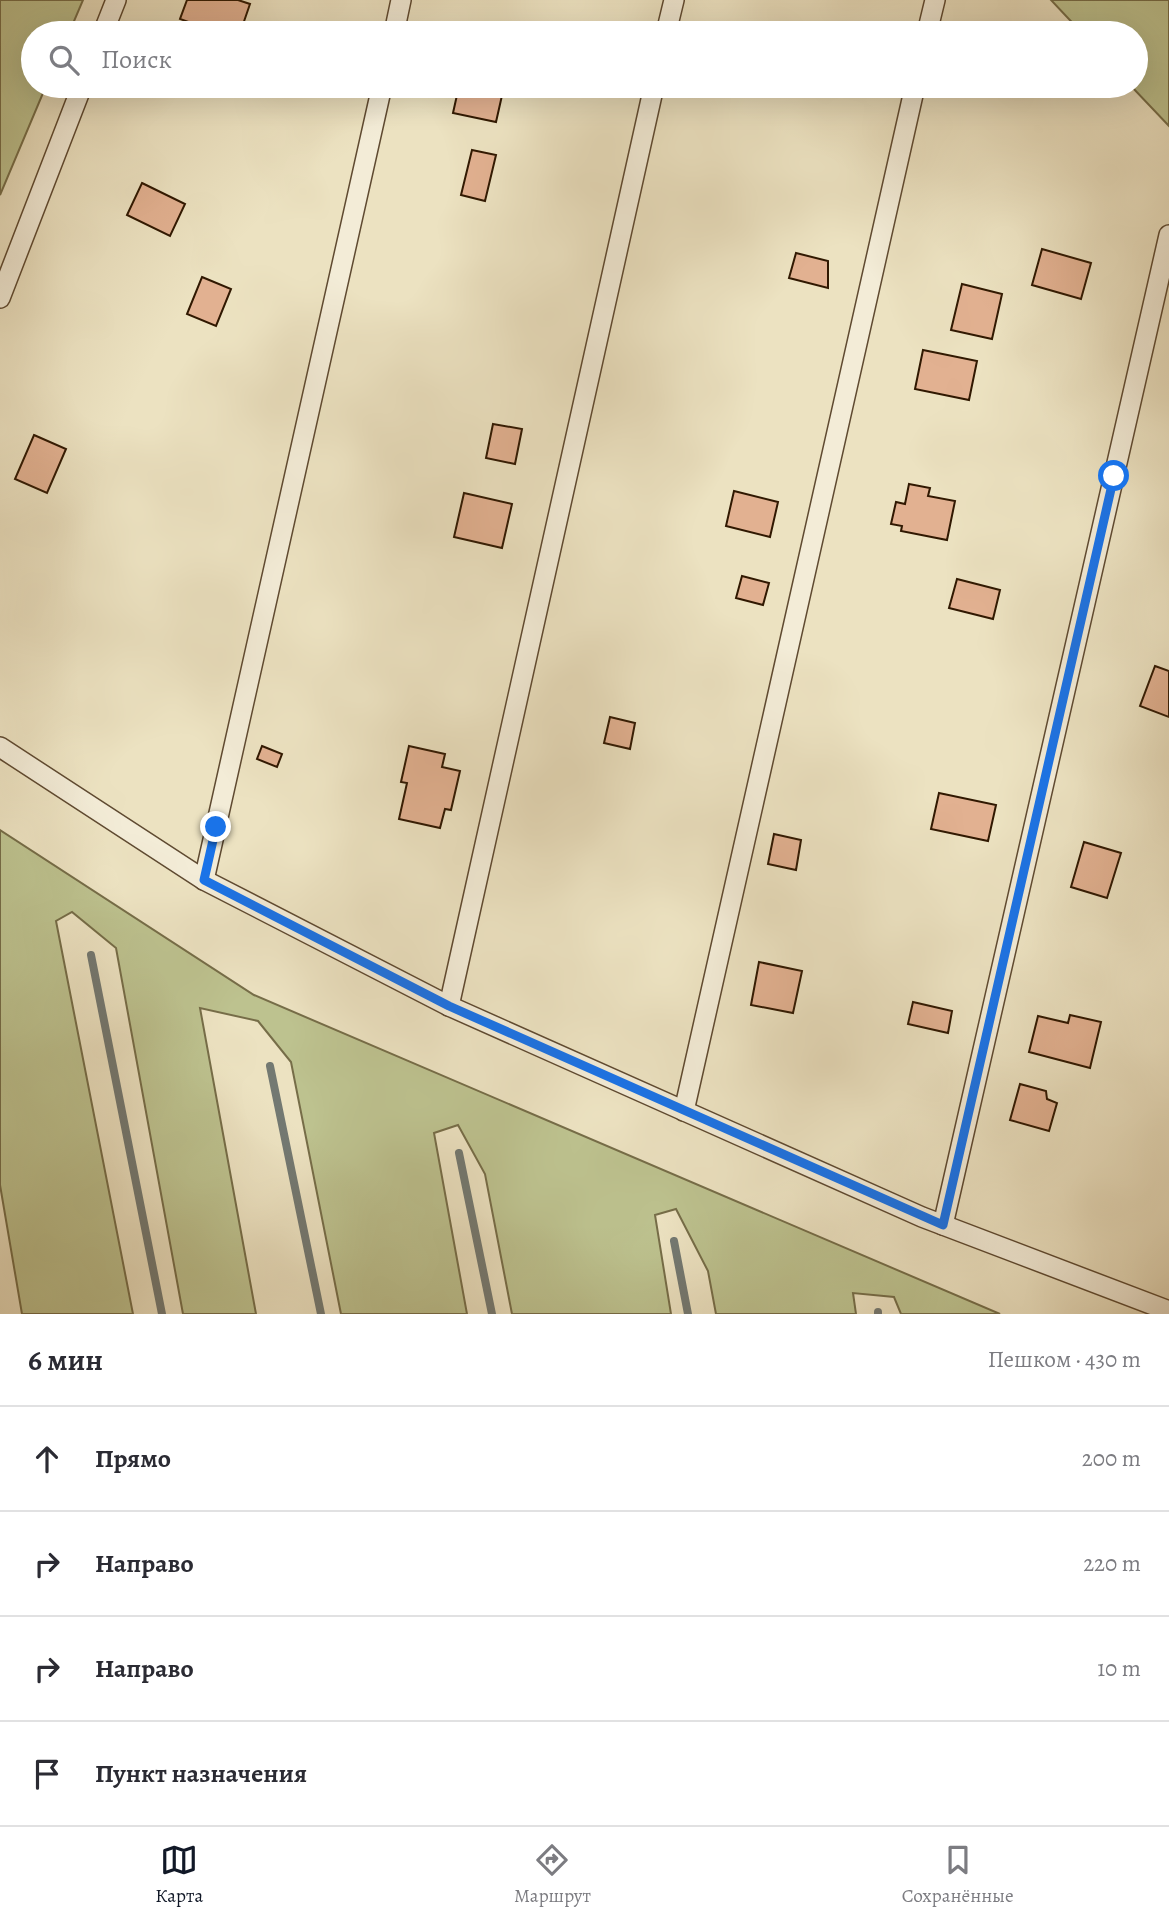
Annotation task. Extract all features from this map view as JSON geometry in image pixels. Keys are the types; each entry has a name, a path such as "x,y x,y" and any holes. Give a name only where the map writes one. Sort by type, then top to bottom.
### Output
{"street":[{"path":"108,21 116,0"},
{"path":"397,21 401,0"},
{"path":"669,21 674,0"},
{"path":"930,21 935,0"},
{"path":"0,298 77,98"},
{"path":"204,880 379,98"},
{"path":"449,1006 651,98"},
{"path":"684,1111 912,98"},
{"path":"943,1225 1169,236"},
{"path":"0,747 204,880 449,1006 943,1225 1169,1311"}],"green space":[{"path":"0,0 83,0 74,21 21,21 21,98 41,98 0,195"},
{"path":"1051,0 1169,0 1169,126 1142,98 1148,98 1148,21 1071,21"},
{"path":"0,830 254,995 1000,1314 901,1314 894,1297 853,1293 856,1314 716,1314 708,1271 676,1209 655,1215 671,1314 512,1314 485,1174 458,1125 434,1133 467,1314 341,1314 291,1062 258,1021 200,1008 256,1314 183,1314 116,948 72,912 56,921 133,1314 22,1314 0,1185"}],"building":[{"path":"187,0 238,0 250,4 244,21 180,19"},
{"path":"456,98 501,98 496,122 453,113"},
{"path":"472,150 496,155 485,201 461,195"},
{"path":"142,183 185,204 170,236 127,215"},
{"path":"1042,249 1091,263 1081,299 1032,285"},
{"path":"796,253 828,261 828,288 789,278"},
{"path":"202,277 231,289 216,326 187,314"},
{"path":"962,284 1002,294 992,339 951,330"},
{"path":"923,350 977,361 969,400 915,389"},
{"path":"493,424 522,429 515,464 486,458"},
{"path":"34,435 66,449 47,493 15,479"},
{"path":"909,484 930,488 928,496 955,501 947,540 901,531 902,526 891,524 896,502 905,504"},
{"path":"734,491 778,502 770,537 726,526"},
{"path":"464,493 512,504 502,548 454,537"},
{"path":"742,576 769,583 763,605 736,598"},
{"path":"957,579 1000,590 993,619 949,608"},
{"path":"1155,666 1169,671 1169,717 1140,706"},
{"path":"610,717 635,723 630,749 604,743"},
{"path":"262,746 282,754 277,767 257,759"},
{"path":"409,746 445,754 442,767 460,771 451,810 445,809 440,828 399,819 407,783 401,782"},
{"path":"939,793 996,805 988,841 931,829"},
{"path":"774,834 801,840 796,870 768,864"},
{"path":"1084,842 1121,853 1107,898 1071,887"},
{"path":"759,962 802,971 793,1013 751,1005"},
{"path":"913,1002 952,1011 948,1033 908,1024"},
{"path":"1070,1015 1101,1022 1090,1068 1029,1052 1038,1016 1068,1023"},
{"path":"1020,1084 1046,1091 1047,1099 1057,1103 1049,1131 1010,1120"}],"waterway":[{"path":"91,955 162,1314"},
{"path":"270,1066 321,1314"},
{"path":"459,1153 492,1314"},
{"path":"674,1241 688,1314"}],"route":[{"path":"216,827 204,880 449,1006 943,1225 1114,476"}]}
